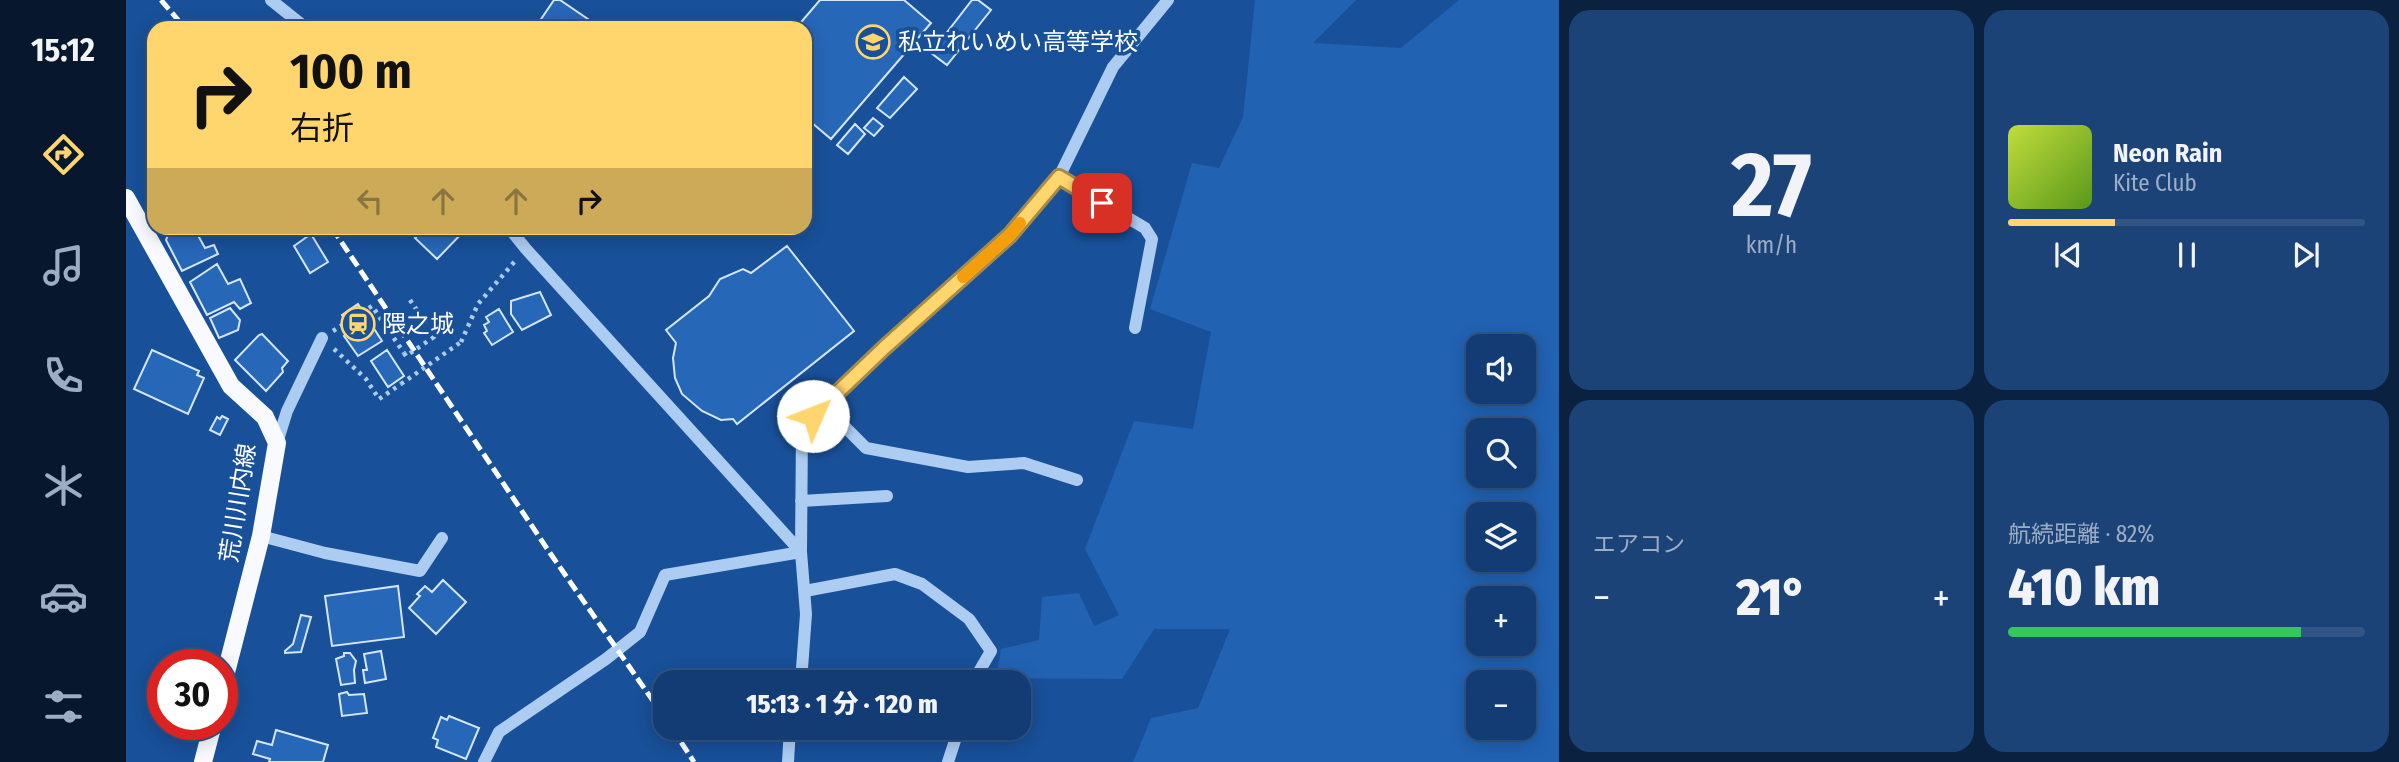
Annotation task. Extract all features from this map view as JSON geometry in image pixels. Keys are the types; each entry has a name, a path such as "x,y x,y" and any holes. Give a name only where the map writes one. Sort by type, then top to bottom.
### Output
{"main road":[{"name":"荒川川内線","path":"126,198 230,386 265,418 276,443 261,537 232,649"},
{"path":"203,762 209,740"}],"street":[{"path":"271,0 297,21"},
{"path":"802,670 807,614 802,552 802,426 1010,235 1059,177 1113,67 1168,0"},
{"path":"1059,177 1145,228 1152,239 1135,328"},
{"path":"515,235 802,552"},
{"path":"276,443 287,411 322,338"},
{"path":"823,405 866,448 968,467 1024,463 1077,480"},
{"path":"801,501 887,496"},
{"path":"261,537 325,553 420,571 442,538"},
{"path":"484,762 499,732 606,659 640,632 665,575 802,552"},
{"path":"805,591 895,575 922,584 969,618 991,651 980,670"},
{"path":"788,762 789,740"},
{"path":"948,762 955,740"}],"path":[{"path":"410,300 434,337 406,356 372,306 322,338 366,379 379,399 459,344 478,303 526,249"}],"shaded area":[{"path":"1255,0 1356,0 1313,43 1401,48 1459,0 1559,0 1559,762 1133,762 1151,718 1198,708 1230,629 1154,629 1122,679 1031,678 1031,670 997,670 1001,649 1039,640 1042,597 1079,593 1094,626 1119,615 1085,549 1134,421 1193,429 1211,332 1150,309 1192,163 1219,168 1243,117"}],"building":[{"path":"554,0 560,0 591,21 540,21"},
{"path":"820,0 904,0 931,23 831,139 812,123 812,21 802,21"},
{"path":"972,0 978,0 991,10 947,65 931,53"},
{"path":"904,77 917,89 890,118 877,108"},
{"path":"873,118 883,126 874,136 864,128"},
{"path":"855,124 865,134 848,154 837,145"},
{"path":"168,235 198,235 205,248 214,245 218,254 182,271 166,240"},
{"path":"312,235 328,262 310,273 294,246"},
{"path":"418,235 460,235 437,259 415,238"},
{"path":"787,246 854,331 737,424 733,419 721,420 702,411 682,394 675,378 673,358 676,343 666,330 709,296 720,279 743,269 751,273"},
{"path":"217,264 228,284 240,279 251,303 240,309 234,302 207,315 190,282"},
{"path":"540,292 551,315 522,330 511,314 511,301"},
{"path":"358,304 382,341 358,356 344,336 352,331 342,315"},
{"path":"230,308 240,320 238,330 219,338 210,318"},
{"path":"499,309 513,332 492,345 484,333 487,331 484,325 489,322 486,317"},
{"path":"262,334 288,361 282,368 283,372 266,391 235,360"},
{"path":"152,350 199,371 197,375 204,378 188,414 134,389"},
{"path":"387,350 404,376 388,387 371,361"},
{"path":"222,416 228,419 220,435 210,430 217,417 220,419"},
{"path":"443,580 466,602 436,634 409,608 425,586 432,592"},
{"path":"398,586 404,637 332,646 325,596"},
{"path":"301,615 311,617 301,652 285,653 293,644"},
{"path":"381,651 386,679 365,683 363,670 367,670 364,654"},
{"path":"344,653 350,653 356,661 355,683 341,685 336,659 344,656"},
{"path":"347,692 349,695 364,694 367,713 342,716 339,694"},
{"path":"449,716 479,728 466,759 436,747 438,740 433,738 441,717 447,720"},
{"path":"276,730 328,745 323,762 269,762 270,759 253,754 257,741 272,745"}],"railway":[{"path":"161,0 179,21"},
{"path":"337,235 550,553 653,701"},
{"path":"680,740 694,762"}],"slow traffic":[{"path":"963,277 1020,223"}],"place":[{"name":"私立れいめい高等学校","path":"873,42"},
{"name":"隈之城","path":"358,324"}],"route":[{"path":"813,416 1010,235 1059,177 1102,203"}]}
